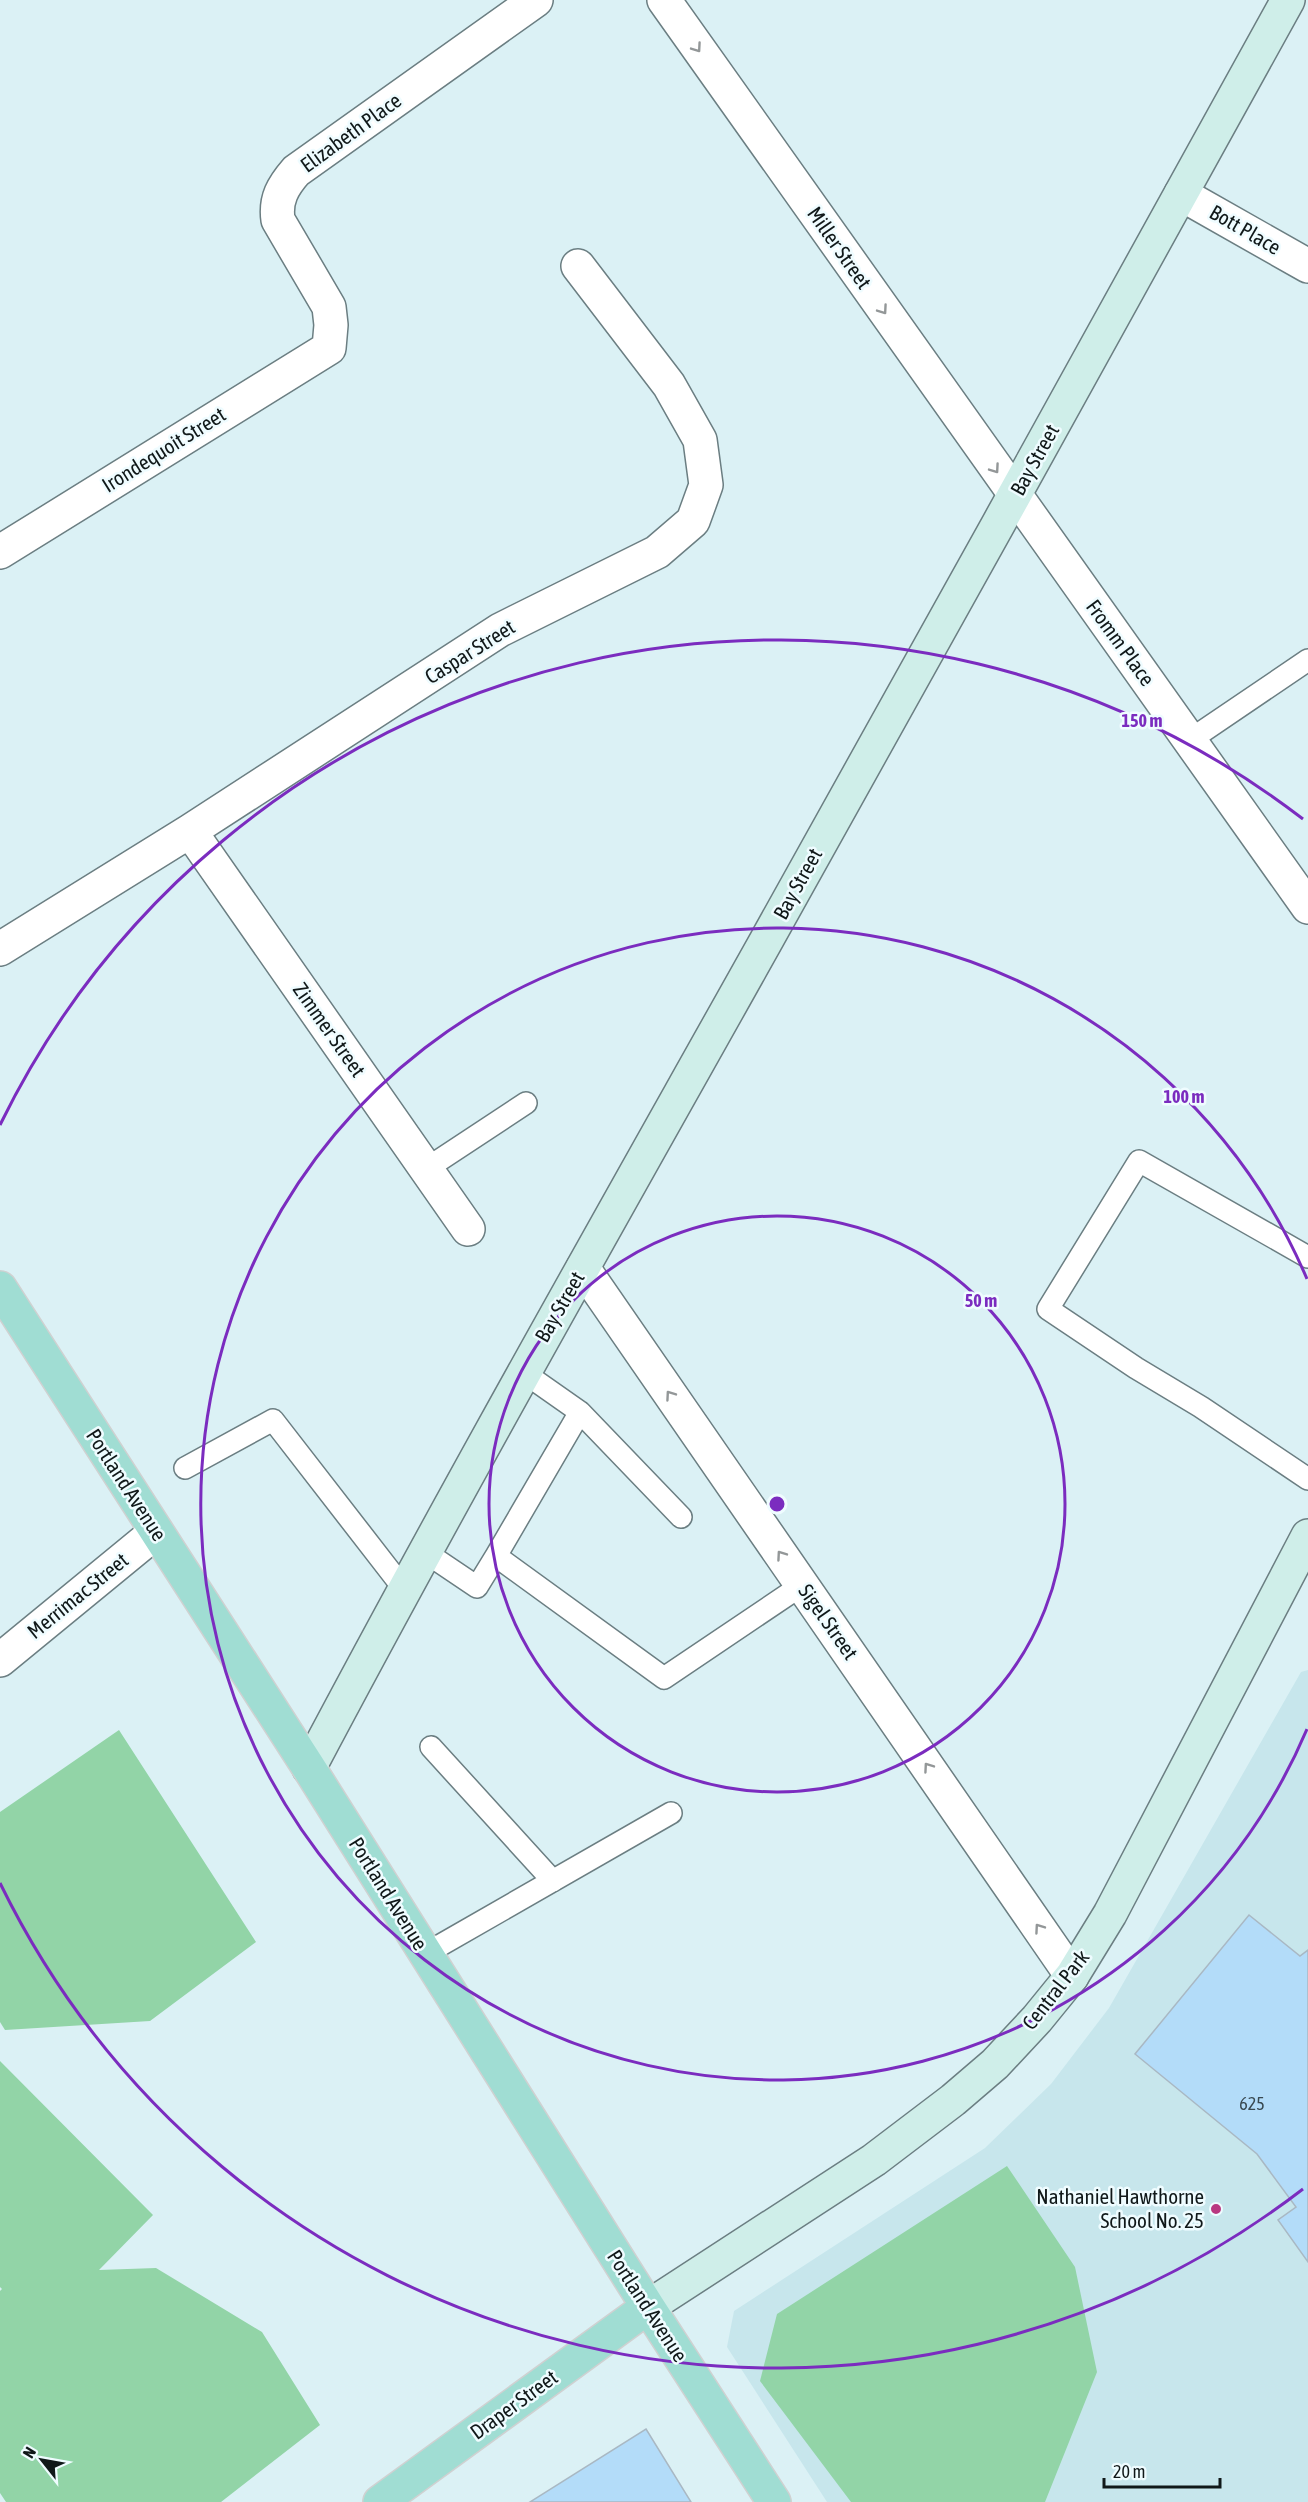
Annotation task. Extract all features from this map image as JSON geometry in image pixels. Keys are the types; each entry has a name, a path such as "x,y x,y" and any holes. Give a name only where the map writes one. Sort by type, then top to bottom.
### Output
{"main road":[{"name":"Portland Avenue","path":"0,1288 309,1768 648,2307 774,2502"},
{"name":"Draper Street","path":"380,2502 648,2307"}],"street":[{"name":"Elizabeth Place","path":"329,348 331,325 329,307 278,220 276,208 278,196 296,171 536,0"},
{"name":"Miller Street","path":"664,0 1015,497"},
{"name":"Bay Street","path":"309,1768 404,1588 523,1372 1015,497 1288,0"},
{"name":"Bott Place","path":"1181,194 1308,266"},
{"name":"Caspar Street","path":"0,949 190,831 500,630 657,552 693,521 706,485 700,440 669,385 578,266"},
{"name":"Irondequoit Street","path":"0,552 329,348"},
{"name":"Fromm Place","path":"1015,497 1308,907"},
{"name":"Zimmer Street","path":"190,831 468,1229"},
{"name":"Sigel Street","path":"583,1268 1072,1976"},
{"name":"Merrimac Street","path":"0,1660 156,1532"},
{"name":"Central Park","path":"648,2307 874,2160 952,2100 995,2064 1072,1976 1110,1914 1297,1583 1308,1536"}],"lane":[{"path":"1190,740 1308,660"},
{"path":"426,1168 526,1103"},
{"path":"1308,1257 1139,1161 1048,1309 1308,1479"},
{"path":"523,1372 580,1412 681,1517"},
{"path":"425,1552 477,1587 580,1412"},
{"path":"185,1468 273,1420 404,1588"},
{"path":"496,1556 664,1678 802,1585"},
{"path":"431,1747 553,1881"},
{"path":"425,1954 671,1813"}],"shaded area":[{"path":"1308,1670 1308,2502 827,2502 727,2347 734,2311 985,2148 1051,2084 1109,2008 1301,1672"}],"green space":[{"path":"119,1730 256,1942 150,2021 5,2030 0,2022 0,1812"},
{"path":"0,2061 153,2215 99,2270 156,2268 262,2332 320,2425 221,2502 6,2502 0,2493 0,2291 2,2289 0,2287"},
{"path":"1007,2166 1075,2267 1097,2372 1045,2502 851,2502 760,2381 777,2314"}],"building":[{"path":"1249,1915 1300,1956 1308,1950 1308,2262 1278,2220 1296,2207 1257,2154 1135,2054"},
{"path":"646,2429 691,2502 530,2502"}],"place":[{"name":"Nathaniel Hawthorne School No. 25","path":"1216,2209"}]}
